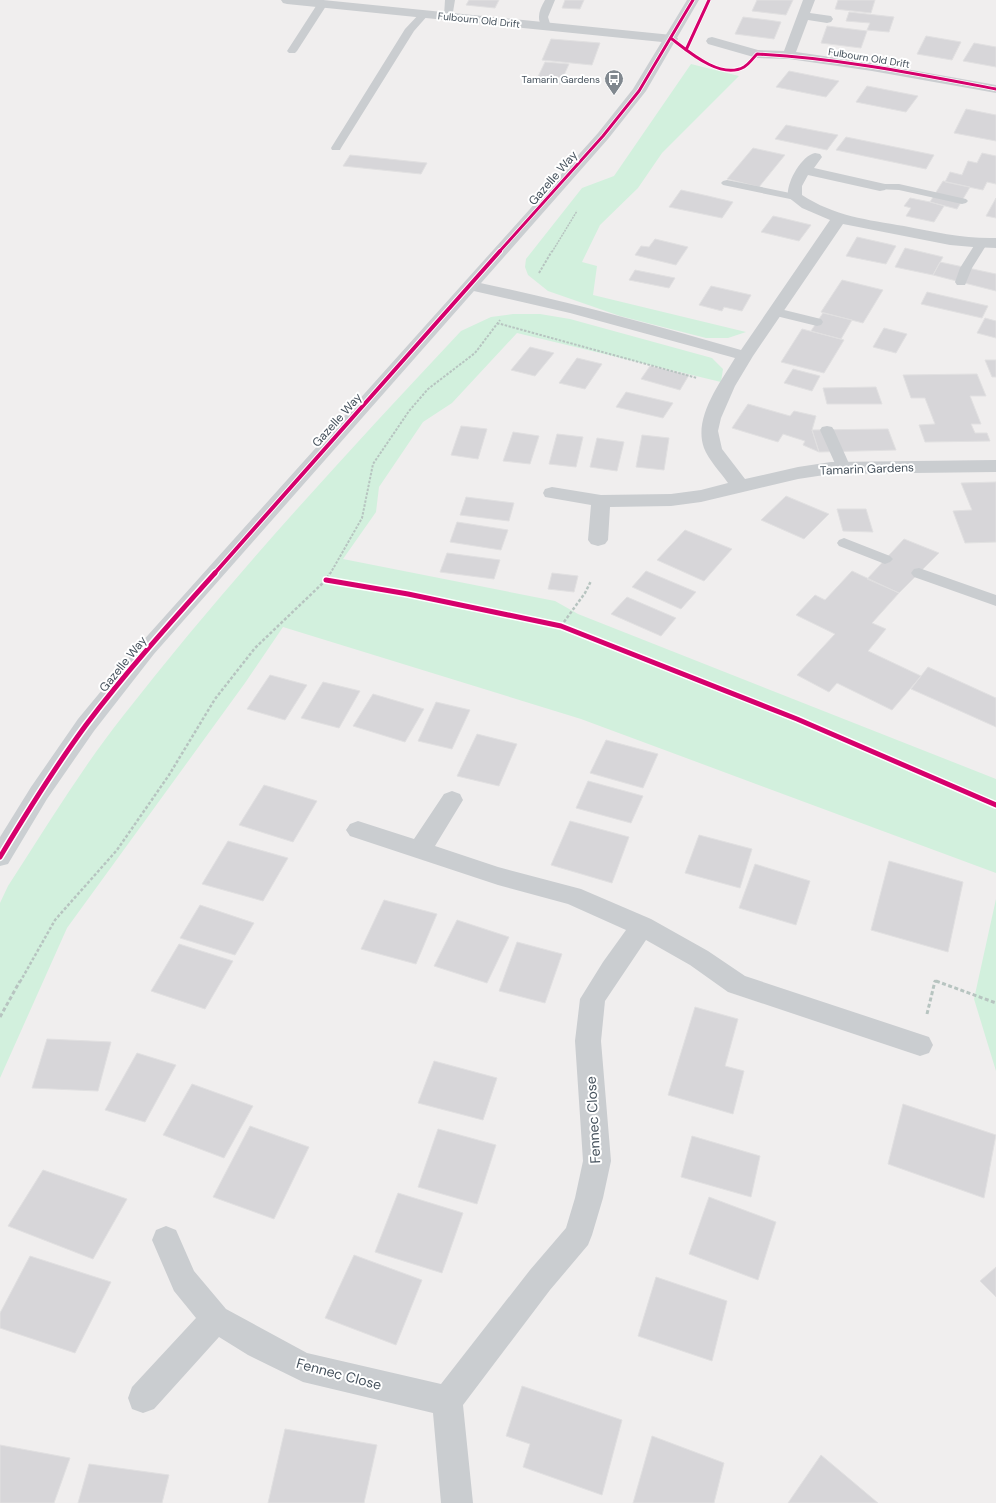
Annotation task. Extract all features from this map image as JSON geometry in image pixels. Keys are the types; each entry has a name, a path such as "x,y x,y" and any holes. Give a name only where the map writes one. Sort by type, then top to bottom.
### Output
{"street":[{"name":"Fulbourn Old Drift","path":"287,0 672,39"},
{"name":"Gazelle Way","path":"0,857 39,793 86,725 147,649 573,171 640,91 672,39 693,0"},
{"path":"789,55 809,0"},
{"path":"803,16 826,19"},
{"name":"Fulbourn Old Drift","path":"712,41 757,54 789,55 872,67 996,89"},
{"path":"743,67 757,54"},
{"path":"815,157 794,184 793,190 795,197 814,210 839,218 958,242 989,243"},
{"path":"805,170 880,187"},
{"path":"740,486 713,449 709,431 712,418 726,386 745,356 839,218"},
{"path":"471,286 597,314 745,356"},
{"name":"Tamarin Gardens","path":"552,493 601,501 671,500 701,496 798,473 844,468 996,466"},
{"path":"598,540 601,501"},
{"path":"418,851 452,800"},
{"path":"358,830 418,851 498,876 573,896 642,926 699,958 737,984 920,1045"},
{"name":"Fennec Close","path":"166,1240 184,1281 216,1319 259,1344 303,1367 448,1401 540,1280 578,1235 590,1198 597,1161 588,1041 593,999 642,926"},
{"path":"143,1398 216,1319"},
{"path":"448,1401 457,1503"}],"lane":[{"path":"450,0 450,16"},
{"path":"546,27 543,16 550,0"},
{"path":"292,51 322,3"},
{"path":"336,148 410,29 424,14"},
{"path":"727,183 795,197"},
{"path":"880,187 899,187 962,201"},
{"path":"961,282 966,268 989,243"},
{"path":"776,312 817,322"},
{"path":"827,430 844,468"},
{"path":"844,543 885,559"},
{"path":"919,573 996,601"}],"path":[{"path":"0,1017 55,920 117,850 169,775 216,699 255,648 326,580 362,518 373,464 408,411 428,389 475,353 497,323 537,276 578,208"},
{"path":"497,323 726,386"},
{"path":"326,580 408,594 561,626 797,719 996,805"},
{"path":"561,626 585,593 591,581"},
{"path":"920,1045 935,981 996,1003"}],"green space":[{"path":"691,64 739,76 662,153 638,188 600,225 582,262 597,266 593,295 746,332 728,338 706,338 620,316 548,291 528,275 525,267 526,259 582,188 614,176"},
{"path":"513,314 540,314 570,319 712,358 723,369 721,382 517,333 452,403 423,422 379,487 376,512 343,559 555,601 578,614 996,779 996,873 581,719 283,627 245,683 67,928 0,1078 0,903 8,886 78,778 123,716 245,568 330,472 461,331 491,317"},
{"path":"996,899 996,1071 974,999"}],"building":[{"path":"469,0 499,0 495,8 466,5"},
{"path":"565,0 584,0 580,9 562,8"},
{"path":"757,0 793,0 786,15 752,11"},
{"path":"838,0 875,0 871,13 835,9"},
{"path":"849,12 894,17 889,32 867,30 870,23 846,21"},
{"path":"743,17 781,22 774,39 735,34"},
{"path":"827,26 867,31 861,48 821,43"},
{"path":"926,36 961,42 952,60 917,54"},
{"path":"551,39 600,43 592,65 542,60"},
{"path":"974,43 996,47 996,67 963,61"},
{"path":"545,62 569,64 560,84 536,81"},
{"path":"789,71 839,81 826,97 776,87"},
{"path":"867,86 918,96 906,112 856,102"},
{"path":"966,109 996,115 996,141 954,133"},
{"path":"786,125 838,135 827,150 775,139"},
{"path":"846,137 934,155 926,169 836,150"},
{"path":"753,148 785,155 759,187 727,179"},
{"path":"982,153 996,156 996,184 987,182 983,190 945,182 950,172 962,175 968,161 977,163"},
{"path":"350,155 427,163 421,174 343,166"},
{"path":"943,181 970,187 957,209 930,202"},
{"path":"681,190 733,202 722,218 669,207"},
{"path":"910,198 944,206 934,222 906,216 911,208 904,206"},
{"path":"996,198 996,218 986,216"},
{"path":"773,216 811,225 799,241 761,232"},
{"path":"857,237 896,246 886,264 846,256"},
{"path":"655,239 688,247 676,265 635,255 641,246 649,247"},
{"path":"905,248 943,257 933,275 895,267"},
{"path":"940,262 996,274 996,291 933,275"},
{"path":"635,270 675,278 669,288 629,280"},
{"path":"842,280 883,290 863,323 821,312"},
{"path":"711,286 751,295 742,311 724,307 722,311 699,305"},
{"path":"927,292 988,306 982,318 921,304"},
{"path":"823,313 852,320 841,339 811,331"},
{"path":"985,318 996,321 996,338 977,333"},
{"path":"884,328 907,334 896,353 873,347"},
{"path":"802,329 844,340 824,373 781,362"},
{"path":"530,347 554,353 535,376 511,370"},
{"path":"577,358 602,364 585,389 559,383"},
{"path":"985,360 996,360 996,377 992,377"},
{"path":"650,366 689,375 680,390 641,379"},
{"path":"793,369 820,376 812,391 784,383"},
{"path":"977,374 986,396 970,396 981,424 971,424 975,433 987,433 990,441 925,442 919,425 935,424 925,398 911,398 903,375"},
{"path":"876,387 882,404 827,404 823,388"},
{"path":"626,392 673,403 663,418 616,407"},
{"path":"748,404 790,416 794,411 816,416 812,430 819,452 803,445 805,441 783,434 778,442 732,428"},
{"path":"461,426 487,429 478,459 451,455"},
{"path":"888,429 896,450 819,452 812,430"},
{"path":"513,432 539,436 530,464 503,461"},
{"path":"557,434 583,437 576,467 549,464"},
{"path":"642,435 669,438 664,470 636,467"},
{"path":"597,438 624,442 617,471 590,467"},
{"path":"996,482 996,542 965,543 953,511 972,510 961,483"},
{"path":"786,496 829,514 804,539 761,520"},
{"path":"466,497 514,503 509,521 460,515"},
{"path":"837,509 866,509 873,532 843,531"},
{"path":"457,522 508,530 501,550 450,542"},
{"path":"685,530 732,549 704,581 657,560"},
{"path":"904,539 939,553 899,593 867,579"},
{"path":"447,553 500,560 494,579 440,572"},
{"path":"646,571 696,592 681,609 632,587"},
{"path":"852,571 899,593 872,623 886,629 868,651 921,676 892,710 837,683 829,692 797,675 835,634 796,615 815,595 825,600"},
{"path":"552,573 578,576 574,592 548,589"},
{"path":"627,597 676,618 661,636 611,614"},
{"path":"928,667 996,698 996,727 911,689"},
{"path":"270,675 307,685 285,720 247,709"},
{"path":"323,682 360,691 339,728 301,718"},
{"path":"373,694 424,709 405,742 353,726"},
{"path":"436,702 470,710 452,749 418,741"},
{"path":"477,734 517,744 499,786 457,776"},
{"path":"606,740 658,754 643,788 590,773"},
{"path":"588,781 643,796 631,823 576,808"},
{"path":"264,785 317,801 293,842 239,825"},
{"path":"570,821 629,837 612,883 551,865"},
{"path":"699,835 752,849 740,888 685,873"},
{"path":"228,841 288,858 263,901 202,884"},
{"path":"889,861 963,882 948,952 871,930"},
{"path":"755,864 810,881 796,925 739,908"},
{"path":"384,900 437,914 416,964 361,949"},
{"path":"200,905 254,923 235,955 180,938"},
{"path":"457,920 509,937 487,983 434,966"},
{"path":"517,942 562,954 545,1003 499,991"},
{"path":"179,944 233,961 205,1009 151,991"},
{"path":"695,1007 738,1019 725,1066 744,1071 733,1114 668,1095"},
{"path":"47,1039 111,1042 98,1091 32,1088"},
{"path":"137,1053 176,1065 145,1122 105,1110"},
{"path":"434,1061 497,1078 483,1120 418,1103"},
{"path":"192,1084 253,1106 224,1158 163,1135"},
{"path":"903,1104 996,1135 984,1198 888,1164"},
{"path":"250,1126 309,1147 274,1219 213,1197"},
{"path":"438,1129 496,1145 477,1204 418,1187"},
{"path":"692,1136 760,1156 751,1197 681,1177"},
{"path":"43,1170 127,1199 93,1259 8,1226"},
{"path":"398,1193 463,1213 442,1273 375,1252"},
{"path":"709,1197 776,1222 758,1280 689,1254"},
{"path":"354,1255 422,1280 396,1345 325,1318"},
{"path":"30,1256 111,1282 75,1353 0,1328 0,1313"},
{"path":"996,1267 996,1297 980,1281"},
{"path":"656,1277 727,1301 712,1361 638,1336"},
{"path":"522,1386 622,1420 602,1495 523,1467 530,1444 506,1436"},
{"path":"285,1429 377,1445 364,1503 268,1503"},
{"path":"652,1436 724,1463 714,1503 633,1503"},
{"path":"0,1445 70,1458 54,1503 0,1503"},
{"path":"821,1455 878,1503 788,1503"},
{"path":"89,1464 169,1475 162,1503 78,1503"}],"cycle path":[{"path":"0,857 39,793 86,725 147,649 603,136 639,91 693,0"},
{"path":"686,50 709,0"},
{"path":"672,39 706,63 726,70 735,70 744,67 757,54 787,55 847,62 996,89"},
{"path":"326,580 408,594 561,626 797,719 996,805"}],"place":[{"name":"Tamarin Gardens","path":"614,96"}]}
